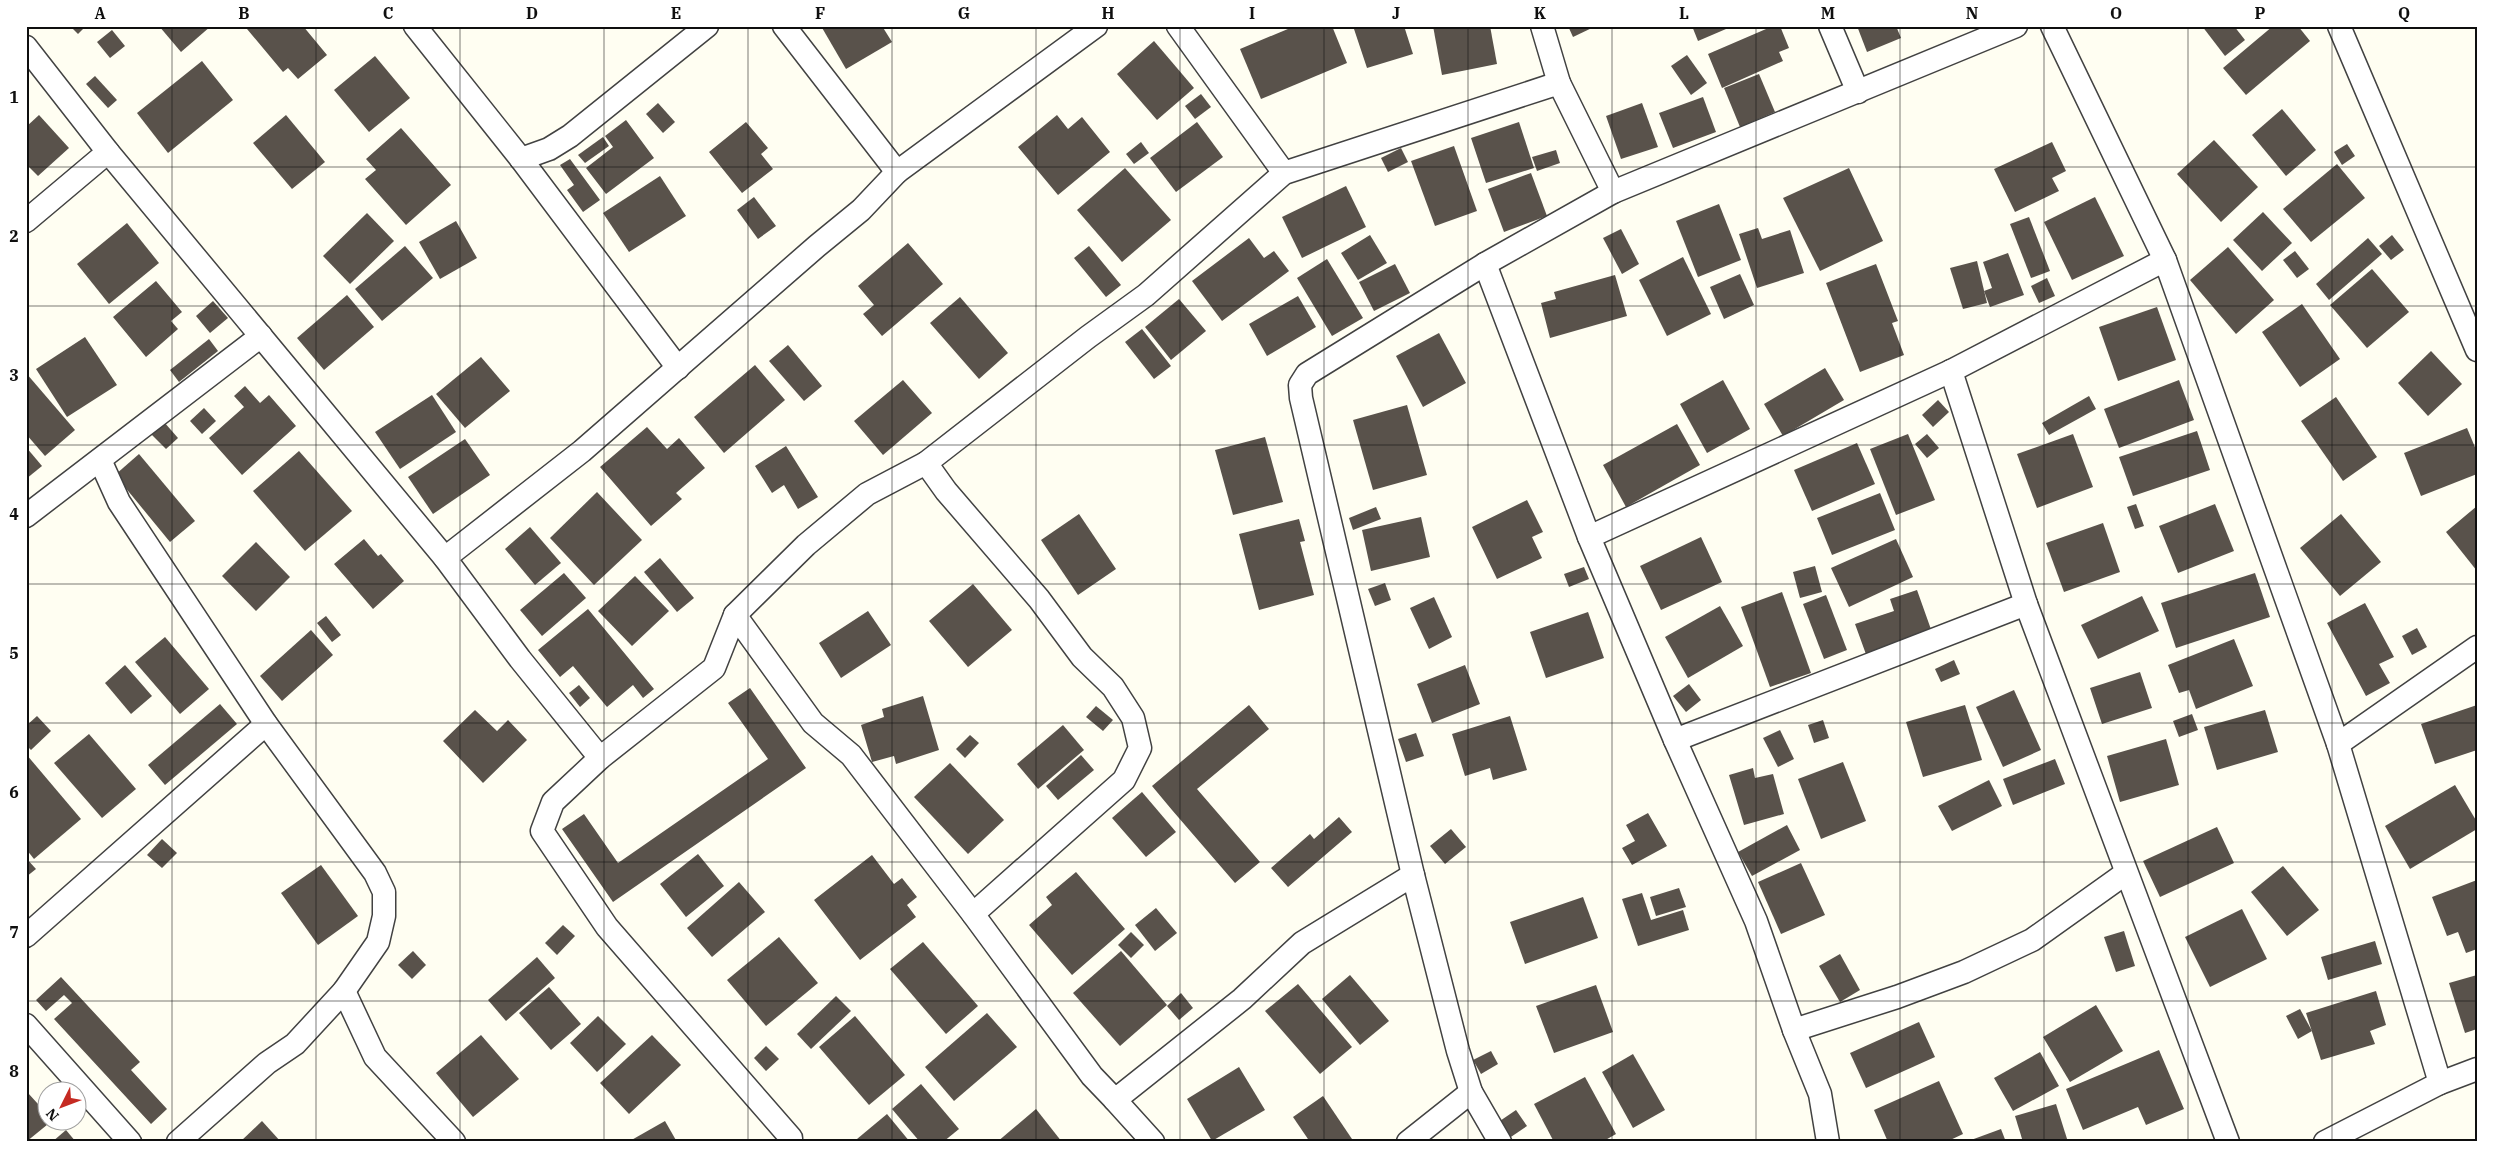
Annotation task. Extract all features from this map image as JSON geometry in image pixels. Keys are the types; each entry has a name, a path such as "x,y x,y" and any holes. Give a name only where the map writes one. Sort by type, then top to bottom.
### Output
{"street":[{"path":"415,26 521,159 678,368"},
{"path":"521,159 549,149 570,136 707,26"},
{"path":"784,26 897,172"},
{"path":"445,558 582,451 861,210 897,172 1096,26"},
{"path":"1178,26 1284,172"},
{"path":"1542,26 1559,83 1613,192"},
{"path":"1830,26 1858,92"},
{"path":"1500,1142 1471,1092 1458,1051 1413,875 1303,408 1300,385 1307,374 1485,264 1613,192 2016,26"},
{"path":"2052,26 2165,260 2338,744 2440,1082"},
{"path":"2339,26 2477,350"},
{"path":"26,46 108,152 445,558 520,659 600,758"},
{"path":"791,1140 607,927 542,831 553,802 600,758 714,668 735,615 806,545 867,494 926,463 1088,337 1146,296 1284,172 1559,83"},
{"path":"26,221 108,152"},
{"path":"1589,537 1951,371 2165,260"},
{"path":"1485,264 1589,537 1675,740 1756,921 1794,1030 1820,1094 1828,1142"},
{"path":"26,516 261,336"},
{"path":"1951,371 2026,604 2228,1142"},
{"path":"100,460 119,502 266,724 375,873 384,892 384,916 378,942 344,990 295,1044 266,1063 178,1142"},
{"path":"926,463 946,491 1039,599 1082,657 1113,687 1133,718 1140,748 1124,780 973,914"},
{"path":"1675,740 2026,604"},
{"path":"735,615 813,723 851,755 973,914 1092,1076 1153,1142"},
{"path":"2338,744 2477,647"},
{"path":"26,936 266,724"},
{"path":"1794,1030 1897,997 1955,975 2032,940 2126,873"},
{"path":"1116,1100 1242,999 1302,943 1413,875"},
{"path":"344,990 375,1056 454,1142"},
{"path":"26,1025 130,1142"},
{"path":"2325,1142 2440,1082 2477,1069"},
{"path":"1408,1142 1471,1092"}],"building":[{"path":"70,26 86,26 78,34"},
{"path":"159,26 211,26 181,52"},
{"path":"249,26 303,26 327,55 298,79 288,68 283,72 247,29"},
{"path":"821,26 882,26 892,42 846,69"},
{"path":"1295,26 1332,26 1347,63 1261,99 1240,49"},
{"path":"1353,26 1404,26 1413,54 1367,68"},
{"path":"1433,26 1490,26 1497,64 1442,75"},
{"path":"1568,26 1596,26 1573,37"},
{"path":"1692,26 1733,26 1698,41"},
{"path":"1773,26 1780,26 1789,48 1779,52 1783,61 1722,88 1708,54"},
{"path":"1857,26 1896,26 1901,38 1867,52"},
{"path":"2202,26 2234,26 2245,40 2225,56"},
{"path":"2273,26 2298,26 2310,41 2246,95 2223,68"},
{"path":"112,30 125,46 110,58 97,42"},
{"path":"1154,41 1194,88 1157,120 1117,74"},
{"path":"1687,55 1707,83 1691,95 1671,66"},
{"path":"375,56 410,98 369,132 334,90"},
{"path":"202,61 233,100 168,153 137,113"},
{"path":"1759,74 1775,112 1740,127 1724,88"},
{"path":"95,76 117,100 108,108 86,84"},
{"path":"1201,94 1211,107 1195,119 1185,106"},
{"path":"1703,97 1716,132 1673,148 1659,113"},
{"path":"658,103 675,122 663,133 646,114"},
{"path":"1642,103 1658,147 1621,159 1606,116"},
{"path":"2282,109 2316,150 2286,176 2252,135"},
{"path":"39,115 69,148 38,176 26,164 26,127"},
{"path":"286,115 325,162 292,189 253,143"},
{"path":"1057,115 1068,129 1082,117 1110,152 1058,195 1018,147"},
{"path":"626,120 654,158 606,194 586,168 613,147 605,136"},
{"path":"746,122 768,148 761,154 773,169 742,193 709,152"},
{"path":"1197,122 1223,157 1176,192 1150,158"},
{"path":"1519,122 1534,168 1486,183 1471,138"},
{"path":"401,128 451,185 406,225 365,179 376,170 366,159"},
{"path":"603,137 609,146 585,163 578,155"},
{"path":"2214,140 2258,187 2221,222 2177,174"},
{"path":"1141,142 1149,153 1134,164 1126,154"},
{"path":"2052,142 2066,171 2052,178 2059,191 2015,212 1994,169"},
{"path":"2347,144 2355,156 2342,165 2334,152"},
{"path":"1454,146 1477,211 1435,226 1411,161"},
{"path":"1401,148 1408,162 1388,172 1381,158"},
{"path":"1556,150 1560,163 1537,171 1532,157"},
{"path":"570,159 600,200 583,212 567,190 574,185 560,165"},
{"path":"2337,164 2365,198 2311,242 2283,209"},
{"path":"1125,168 1171,220 1122,262 1077,210"},
{"path":"1849,168 1883,241 1820,271 1783,198"},
{"path":"1531,173 1547,216 1504,232 1488,189"},
{"path":"660,176 686,216 629,252 603,213"},
{"path":"1346,186 1366,227 1302,258 1282,217"},
{"path":"754,197 776,226 758,239 737,210"},
{"path":"2095,197 2124,256 2072,280 2044,222"},
{"path":"1719,204 1741,260 1698,277 1676,221"},
{"path":"2263,212 2292,243 2262,271 2233,240"},
{"path":"367,213 394,241 350,284 323,256"},
{"path":"2029,217 2050,271 2031,278 2010,224"},
{"path":"456,221 477,258 440,279 419,242"},
{"path":"127,223 159,263 109,304 77,264"},
{"path":"1758,228 1762,239 1790,230 1804,273 1757,288 1739,234"},
{"path":"1621,229 1639,264 1622,274 1603,238"},
{"path":"1370,235 1387,263 1358,280 1341,253"},
{"path":"2392,235 2404,250 2391,260 2379,246"},
{"path":"1249,238 1264,258 1274,251 1289,271 1222,321 1192,281"},
{"path":"2368,238 2382,254 2329,300 2316,284"},
{"path":"908,243 943,284 882,336 863,314 874,305 858,286"},
{"path":"405,246 433,278 382,321 355,289"},
{"path":"1089,246 1121,285 1106,297 1074,258"},
{"path":"2228,247 2274,300 2236,334 2190,280"},
{"path":"2295,251 2309,269 2297,278 2283,260"},
{"path":"2008,253 2024,295 1990,307 1984,291 1992,288 1983,262"},
{"path":"1683,257 1711,314 1667,336 1639,280"},
{"path":"1327,259 1363,318 1332,336 1297,278"},
{"path":"1977,261 1987,303 1963,309 1950,268"},
{"path":"1395,264 1410,293 1374,311 1359,282"},
{"path":"1876,264 1898,321 1892,323 1904,355 1860,372 1826,283"},
{"path":"2372,269 2409,312 2367,348 2330,305"},
{"path":"1740,274 1754,305 1724,319 1710,287"},
{"path":"1615,275 1627,316 1550,338 1541,303 1556,299 1554,292"},
{"path":"2047,278 2055,296 2039,303 2031,286"},
{"path":"156,281 182,312 171,321 178,329 146,357 113,317"},
{"path":"347,295 374,327 324,370 297,338"},
{"path":"1298,296 1316,327 1267,356 1249,324"},
{"path":"960,297 1008,353 979,379 930,323"},
{"path":"1179,299 1206,331 1171,360 1145,327"},
{"path":"213,301 228,318 210,333 196,316"},
{"path":"2302,304 2340,359 2300,387 2262,332"},
{"path":"2157,307 2176,360 2118,381 2099,327"},
{"path":"1142,329 1171,366 1154,379 1125,342"},
{"path":"1439,333 1466,383 1423,407 1396,356"},
{"path":"85,337 117,385 67,417 36,369"},
{"path":"209,339 218,351 179,382 170,370"},
{"path":"788,345 822,386 804,401 769,361"},
{"path":"2431,351 2462,384 2428,416 2398,383"},
{"path":"481,357 510,391 465,428 436,394"},
{"path":"755,365 785,400 724,453 694,417"},
{"path":"1825,368 1844,400 1783,436 1764,404"},
{"path":"26,373 75,430 45,456 26,434"},
{"path":"903,380 932,413 883,455 854,421"},
{"path":"1723,380 1750,429 1707,453 1680,404"},
{"path":"2179,380 2194,420 2119,448 2104,409"},
{"path":"245,386 260,403 269,395 296,426 242,475 209,438 244,407 234,396"},
{"path":"432,395 456,432 400,469 375,432"},
{"path":"2089,396 2096,409 2049,435 2042,423"},
{"path":"2336,397 2377,457 2343,481 2301,421"},
{"path":"1938,400 1949,412 1933,427 1922,415"},
{"path":"1407,405 1427,475 1373,490 1353,420"},
{"path":"204,408 216,421 202,434 190,421"},
{"path":"164,422 178,438 166,449 151,434"},
{"path":"1677,424 1700,465 1626,507 1603,465"},
{"path":"647,427 667,449 679,438 705,468 676,493 682,499 651,526 600,467"},
{"path":"2467,428 2477,452 2477,474 2421,496 2404,453"},
{"path":"2197,431 2210,470 2133,496 2119,457"},
{"path":"1908,434 1935,500 1896,515 1870,449"},
{"path":"1927,434 1939,448 1927,458 1915,444"},
{"path":"2073,434 2093,487 2037,508 2017,454"},
{"path":"1265,437 1283,502 1233,515 1215,450"},
{"path":"465,439 490,475 433,514 408,477"},
{"path":"1857,443 1875,484 1812,511 1794,470"},
{"path":"786,446 818,497 798,509 784,485 772,493 755,466"},
{"path":"26,447 42,466 26,479"},
{"path":"299,451 352,511 305,551 253,491"},
{"path":"139,454 195,521 170,542 115,475"},
{"path":"597,492 642,540 594,585 550,538"},
{"path":"1880,493 1895,530 1832,555 1817,518"},
{"path":"1527,500 1543,532 1532,537 1542,558 1497,579 1472,527"},
{"path":"2136,504 2144,526 2135,529 2127,507"},
{"path":"2215,504 2234,551 2178,573 2159,526"},
{"path":"2477,506 2477,571 2446,532"},
{"path":"1376,507 1381,519 1353,530 1349,518"},
{"path":"1079,514 1116,569 1078,595 1041,540"},
{"path":"2341,514 2381,562 2340,596 2300,548"},
{"path":"1421,517 1430,557 1371,571 1362,530"},
{"path":"1299,519 1305,541 1300,542 1314,595 1259,610 1239,534"},
{"path":"2103,523 2120,572 2064,592 2046,543"},
{"path":"530,527 561,563 535,585 505,549"},
{"path":"1701,537 1722,582 1661,610 1640,566"},
{"path":"364,539 378,556 381,554 404,581 373,609 334,564"},
{"path":"1896,539 1913,577 1849,607 1831,568"},
{"path":"256,542 290,577 256,611 222,576"},
{"path":"660,558 694,598 677,612 644,572"},
{"path":"1815,566 1822,592 1800,598 1793,572"},
{"path":"1584,567 1589,579 1569,587 1564,574"},
{"path":"564,573 586,598 542,636 520,610"},
{"path":"2255,573 2270,617 2176,648 2161,603"},
{"path":"635,576 669,611 632,646 598,611"},
{"path":"1385,583 1391,600 1375,606 1368,589"},
{"path":"973,584 1012,630 968,667 929,621"},
{"path":"1917,590 1933,635 1867,657 1855,624 1894,611 1890,599"},
{"path":"1782,592 1811,673 1770,687 1741,607"},
{"path":"1826,595 1847,650 1824,659 1803,604"},
{"path":"2142,596 2159,631 2098,659 2081,625"},
{"path":"1434,597 1452,637 1429,649 1410,608"},
{"path":"2365,603 2394,657 2379,664 2390,683 2366,696 2327,623"},
{"path":"1720,606 1743,646 1688,678 1665,637"},
{"path":"588,609 654,689 643,698 633,685 607,707 573,666 560,677 538,650"},
{"path":"868,611 891,645 841,678 819,643"},
{"path":"1588,612 1604,658 1546,678 1530,632"},
{"path":"326,616 341,635 332,642 317,623"},
{"path":"2417,628 2427,647 2412,655 2402,636"},
{"path":"311,630 333,655 282,701 260,676"},
{"path":"165,637 209,689 180,714 135,662"},
{"path":"2234,639 2253,686 2196,709 2189,690 2179,693 2168,665"},
{"path":"1954,660 1960,674 1941,682 1935,669"},
{"path":"125,665 152,696 131,714 105,683"},
{"path":"1465,665 1480,704 1432,723 1417,684"},
{"path":"2140,672 2152,708 2102,724 2090,688"},
{"path":"1689,684 1701,700 1686,712 1673,696"},
{"path":"579,685 590,698 580,707 569,693"},
{"path":"750,688 806,768 613,902 562,829 584,814 618,863 768,759 728,703"},
{"path":"2014,690 2041,750 2003,767 1976,707"},
{"path":"923,696 939,750 896,764 894,756 872,762 861,725 884,717 882,709"},
{"path":"220,704 237,724 165,785 148,765"},
{"path":"1249,705 1269,729 1197,789 1260,862 1235,883 1152,786"},
{"path":"1965,705 1982,760 1923,777 1906,722"},
{"path":"2477,705 2477,750 2435,764 2421,724"},
{"path":"1096,706 1113,720 1103,731 1086,717"},
{"path":"475,710 497,731 508,720 527,740 483,783 443,741"},
{"path":"2265,710 2278,752 2217,770 2204,727"},
{"path":"2192,714 2198,730 2179,737 2173,721"},
{"path":"37,716 51,731 31,750 26,745 26,726"},
{"path":"1510,716 1527,770 1493,780 1490,768 1465,776 1452,734"},
{"path":"1823,720 1829,738 1814,743 1808,725"},
{"path":"1063,725 1084,750 1038,789 1017,764"},
{"path":"1780,730 1794,759 1778,767 1763,738"},
{"path":"1416,733 1424,756 1406,762 1398,739"},
{"path":"89,734 136,789 102,818 54,763"},
{"path":"970,735 979,743 965,758 956,749"},
{"path":"2166,739 2179,785 2120,802 2107,756"},
{"path":"26,754 81,819 34,859 26,849"},
{"path":"1081,755 1094,770 1058,800 1046,786"},
{"path":"2055,759 2065,784 2013,805 2003,779"},
{"path":"1843,762 1866,821 1821,839 1798,779"},
{"path":"950,763 1004,820 968,854 914,797"},
{"path":"1753,768 1755,778 1773,774 1784,814 1744,825 1729,775"},
{"path":"1989,780 2002,806 1952,831 1938,806"},
{"path":"2455,785 2477,822 2477,829 2410,869 2385,826"},
{"path":"1142,792 1176,832 1146,857 1112,818"},
{"path":"1648,813 1667,846 1632,865 1622,848 1635,841 1626,825"},
{"path":"1339,817 1352,832 1288,887 1271,868 1310,834 1314,839"},
{"path":"1787,825 1800,850 1752,876 1738,852"},
{"path":"2217,827 2234,863 2160,897 2143,861"},
{"path":"1451,829 1466,847 1445,864 1430,846"},
{"path":"162,839 177,853 162,868 147,855"},
{"path":"698,854 724,886 686,917 660,884"},
{"path":"872,855 894,884 902,878 917,897 907,905 916,917 860,960 814,900"},
{"path":"26,858 36,869 26,877"},
{"path":"1801,863 1825,915 1781,934 1758,882"},
{"path":"321,865 358,916 318,945 281,893"},
{"path":"2283,866 2319,910 2287,936 2251,892"},
{"path":"1076,872 1125,929 1072,975 1029,925 1052,905 1046,897"},
{"path":"2477,880 2477,949 2466,953 2458,932 2447,936 2432,897"},
{"path":"739,882 765,912 712,957 687,928"},
{"path":"1679,888 1686,907 1656,916 1650,897"},
{"path":"1642,893 1651,920 1683,910 1689,930 1638,946 1622,899"},
{"path":"1583,897 1598,938 1525,964 1510,922"},
{"path":"1156,908 1177,933 1155,951 1135,925"},
{"path":"2242,909 2267,959 2210,987 2185,937"},
{"path":"563,925 575,936 557,955 545,943"},
{"path":"2124,931 2135,966 2116,972 2104,937"},
{"path":"1131,932 1144,945 1131,958 1118,945"},
{"path":"779,937 818,983 766,1026 727,980"},
{"path":"2375,941 2382,964 2328,980 2321,957"},
{"path":"923,942 978,1006 946,1034 890,969"},
{"path":"413,951 426,965 412,979 398,965"},
{"path":"1121,951 1167,1005 1120,1046 1073,993"},
{"path":"1840,954 1860,990 1840,1002 1819,966"},
{"path":"537,957 555,978 506,1021 488,1000"},
{"path":"1350,975 1389,1021 1360,1045 1322,999"},
{"path":"2477,975 2477,1029 2465,1033 2449,983"},
{"path":"61,977 140,1062 131,1070 167,1109 151,1124 54,1019 72,1003 64,995 46,1011 36,1000"},
{"path":"1298,984 1352,1047 1320,1074 1265,1011"},
{"path":"1596,985 1613,1032 1554,1053 1536,1006"},
{"path":"549,987 581,1024 551,1050 519,1013"},
{"path":"2376,991 2386,1025 2370,1031 2375,1044 2321,1060 2306,1013"},
{"path":"1181,993 1193,1008 1179,1020 1167,1006"},
{"path":"836,996 851,1011 811,1049 797,1034"},
{"path":"2096,1005 2123,1051 2070,1082 2043,1037"},
{"path":"2300,1009 2312,1031 2298,1039 2286,1016"},
{"path":"987,1013 1017,1047 954,1101 925,1067"},
{"path":"598,1016 626,1044 597,1072 570,1043"},
{"path":"855,1016 905,1075 869,1105 819,1047"},
{"path":"1919,1022 1935,1057 1866,1088 1850,1053"},
{"path":"481,1035 519,1079 473,1117 436,1073"},
{"path":"652,1035 681,1065 629,1114 600,1083"},
{"path":"766,1046 779,1059 766,1071 754,1058"},
{"path":"2159,1050 2184,1109 2146,1125 2138,1107 2083,1130 2066,1089"},
{"path":"1491,1051 1498,1064 1481,1074 1473,1060"},
{"path":"2040,1052 2059,1086 2013,1111 1994,1078"},
{"path":"1633,1054 1665,1110 1633,1128 1602,1072"},
{"path":"1239,1067 1265,1110 1212,1141 1187,1099"},
{"path":"1585,1077 1616,1134 1602,1142 1554,1142 1534,1104"},
{"path":"1939,1081 1963,1134 1946,1142 1888,1142 1874,1110"},
{"path":"921,1084 959,1129 943,1142 920,1142 892,1109"},
{"path":"28,1093 38,1104 38,1130 41,1130 26,1142 26,1095"},
{"path":"1323,1096 1354,1142 1310,1142 1293,1117"},
{"path":"2056,1104 2068,1142 2023,1142 2015,1116"},
{"path":"1036,1109 1062,1142 997,1142"},
{"path":"1516,1110 1527,1126 1505,1141 1494,1125"},
{"path":"887,1114 910,1142 859,1142 857,1139"},
{"path":"262,1121 281,1142 240,1142"},
{"path":"665,1121 677,1142 628,1142"},
{"path":"2001,1129 2006,1142 1971,1142 1971,1140"},
{"path":"66,1130 76,1142 52,1142"}]}
